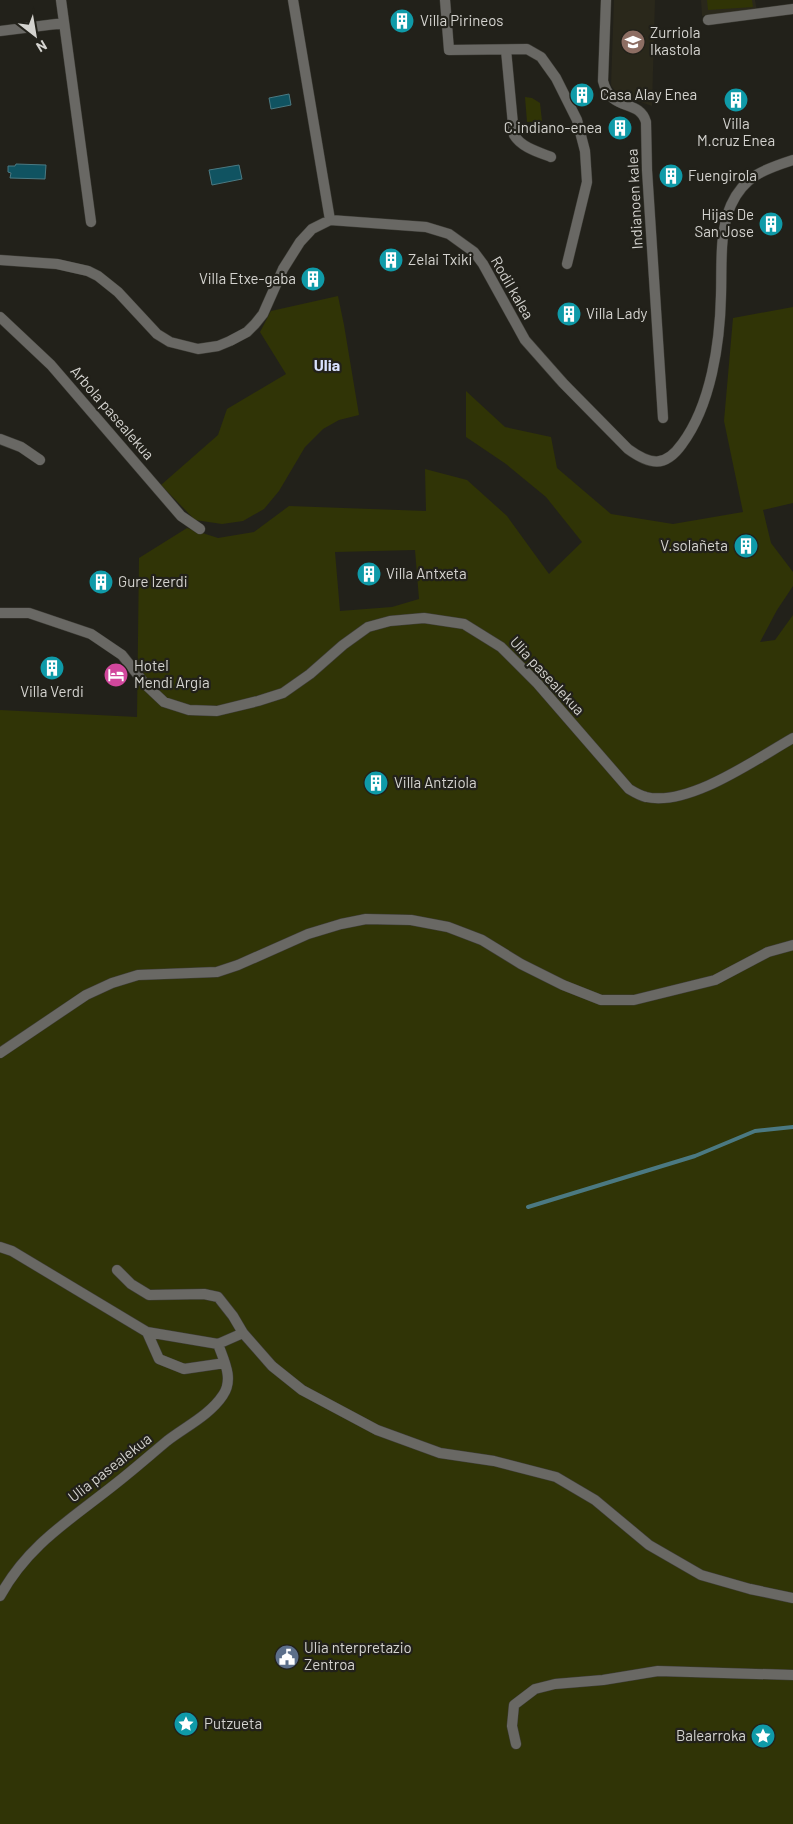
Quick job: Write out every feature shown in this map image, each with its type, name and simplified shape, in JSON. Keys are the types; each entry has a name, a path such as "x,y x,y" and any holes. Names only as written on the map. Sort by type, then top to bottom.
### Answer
{"street":[{"path":"61,0 91,222"},
{"path":"0,260 57,264 88,271 98,276 118,292 157,334 170,342 198,349 218,346 246,332 263,314 283,269 300,242 312,229 330,220 293,0"},
{"path":"445,0 450,50 527,49 541,57 556,78 577,120 585,151 587,182 567,264"},
{"name":"Indianoen kalea","path":"606,0 603,81 606,92 612,99 638,110 644,116 646,122 647,170 663,418"},
{"path":"708,20 793,9"},
{"path":"0,30 64,23"},
{"path":"506,50 514,135 518,141 532,150 551,157"},
{"name":"Rodil kalea","path":"330,220 426,227 449,234 463,243 474,252 483,264 525,340 628,449 643,459 654,462 667,460 678,450 691,433 699,417 711,376 720,317 725,222 732,204 744,183 766,168 793,160"},
{"name":"Arbola pasealekua","path":"0,317 51,365 181,516 200,529"},
{"path":"0,439 21,447 40,460"},
{"name":"Ulia pasealekua","path":"0,613 30,613 91,634 122,655 145,684 164,702 189,710 208,711 217,711 283,693 310,674 343,645 368,627 390,621 424,618 464,624 502,647 629,789 646,797 671,798 699,790 793,738"},
{"path":"0,1053 86,995 112,983 138,976 217,972 238,965 308,934 366,919 411,920 448,927 482,940 521,964 563,985 601,1000 634,1000 715,980 768,952 793,945"},
{"path":"0,1247 12,1251 147,1332 218,1344 243,1333"},
{"path":"117,1270 149,1296 204,1294 218,1297 243,1333 272,1366 302,1390 376,1430 440,1453 494,1461 556,1477 594,1500 648,1545 701,1575 750,1589 793,1598"},
{"path":"147,1332 159,1359 184,1369 225,1363"},
{"name":"Ulia pasealekua","path":"0,1596 30,1552 74,1514 113,1486 204,1414 224,1395 229,1378 218,1344"},
{"path":"516,1744 512,1726 514,1705 535,1689 555,1684 602,1680 658,1671 793,1675"}],"shaded area":[{"name":"Zurriola Ikastola","path":"614,0 655,0 652,106 617,94 611,85"},
{"name":"Zurriola Ikastola","path":"701,0 755,0 757,11 702,16"}],"green space":[{"path":"707,0 752,0 753,7 708,10"},
{"path":"525,97 532,98 540,103 542,121 527,122"},
{"path":"338,296 359,415 339,420 323,429 305,447 279,491 264,509 243,521 222,524 195,520 161,485 218,435 227,409 286,374 260,332 271,311"},
{"path":"793,307 793,503 763,510 771,543 793,572 793,586 777,610 760,642 775,640 793,615 793,1824 0,1824 0,710 137,717 139,558 187,528 218,538 254,532 289,506 426,511 425,469 467,480 507,516 549,574 582,542 546,497 506,464 466,437 466,391 505,427 551,437 557,468 611,514 673,524 743,512 724,421 733,318","holes":["415,550 419,599 392,607 340,611 335,552"]}],"water":[{"path":"289,94 291,105 271,109 269,98"},
{"path":"16,164 46,165 45,179 10,178 11,173 8,172 8,166 15,166"},
{"path":"239,165 242,179 212,185 209,170"}],"waterway":[{"path":"528,1207 695,1156 755,1131 793,1127"}],"place":[{"name":"Villa Pirineos","path":"402,21"},
{"name":"Zurriola Ikastola","path":"633,42"},
{"name":"Casa Alay Enea","path":"582,95"},
{"name":"Villa M.cruz Enea","path":"736,100"},
{"name":"C.indiano-enea","path":"620,128"},
{"name":"Fuengirola","path":"671,176"},
{"name":"Hijas De San Jose","path":"771,224"},
{"name":"Zelai Txiki","path":"391,260"},
{"name":"Villa Etxe-gaba","path":"313,279"},
{"name":"Villa Lady","path":"569,314"},
{"name":"V.solañeta","path":"746,546"},
{"name":"Villa Antxeta","path":"369,574"},
{"name":"Gure Izerdi","path":"101,582"},
{"name":"Villa Verdi","path":"52,668"},
{"name":"Hotel Mendi Argia","path":"116,675"},
{"name":"Villa Antziola","path":"376,783"},
{"name":"Ulia nterpretazio Zentroa","path":"287,1657"},
{"name":"Putzueta","path":"186,1724"},
{"name":"Balearroka","path":"763,1736"}],"district":[{"name":"Ulia","path":"327,365"}]}
